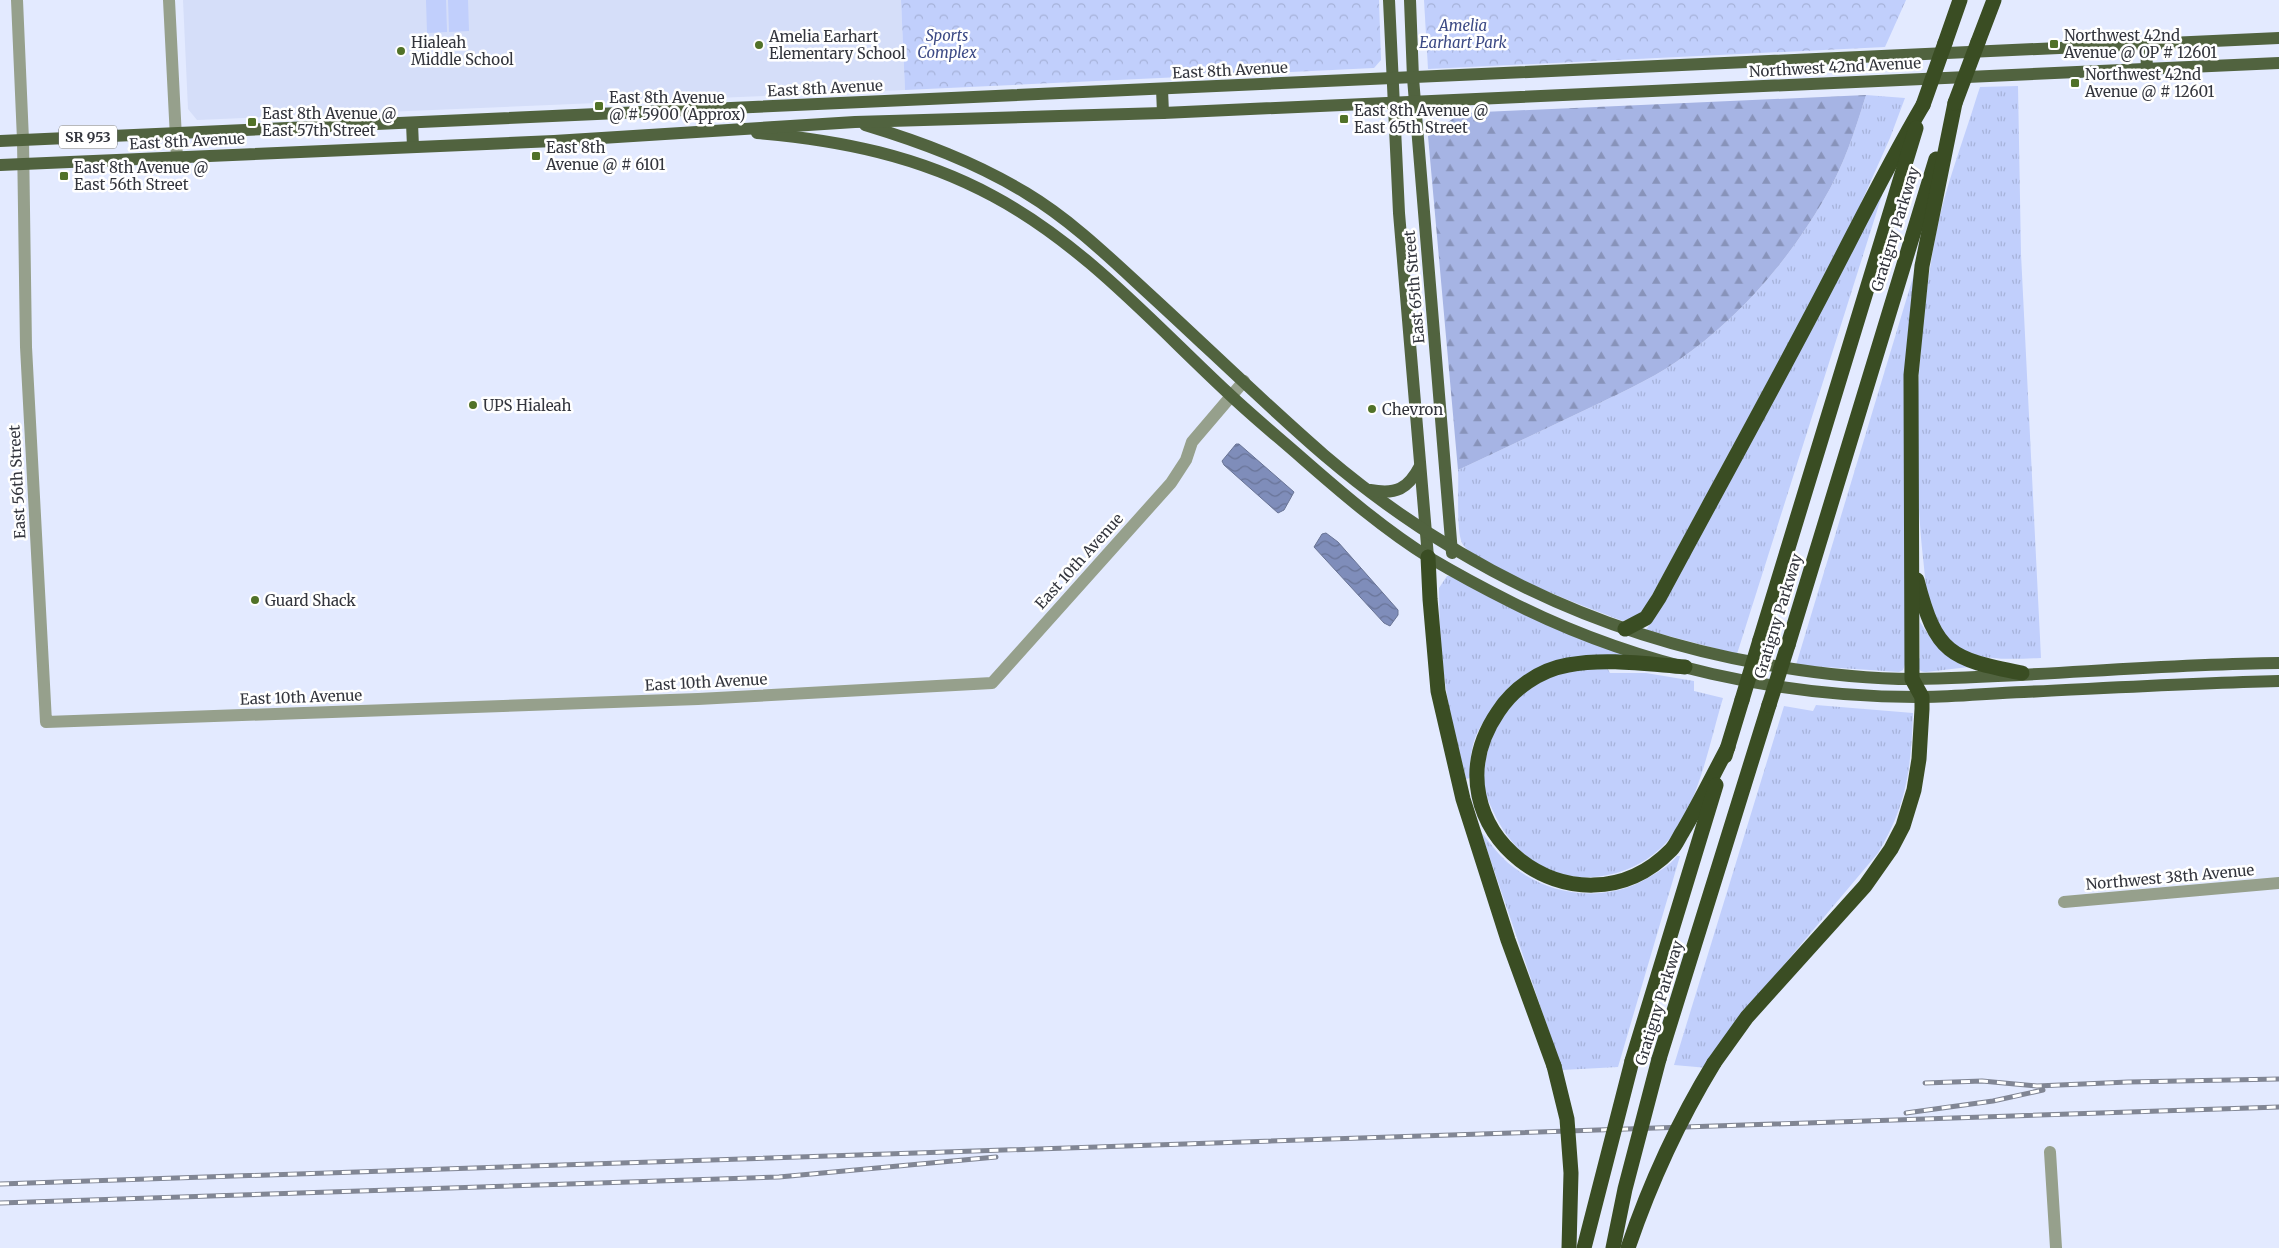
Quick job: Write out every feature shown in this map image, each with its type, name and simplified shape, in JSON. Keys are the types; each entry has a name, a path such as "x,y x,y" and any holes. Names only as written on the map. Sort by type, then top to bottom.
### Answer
{"highway":[{"name":"Gratigny Parkway","path":"1584,1248 1632,1061 1923,105 1960,0"},
{"name":"Gratigny Parkway","path":"1613,1248 1625,1189 1659,1059 1788,645 1926,187 1994,0"},
{"path":"1628,1248 1642,1206 1665,1152 1694,1096 1714,1063 1747,1017 1865,886 1891,849 1903,826 1914,790 1919,758 1922,697 1912,679 1911,375 1922,266 1955,103"},
{"path":"1625,629 1646,618 1659,598 1861,221 1886,168 1923,105"},
{"path":"1428,557 1438,691 1463,799 1508,940 1554,1066 1567,1119 1571,1183 1569,1248"},
{"path":"1911,558 1925,613 1935,634 1947,648 1965,659 1986,666 2022,673"},
{"path":"1685,667 1605,662 1566,665 1541,673 1508,696 1491,722 1479,750 1476,782 1483,812 1494,832 1512,856 1538,873 1560,881 1591,886 1618,882 1648,868 1671,849 1690,819 1728,747"}],"main road":[{"name":"East 65th Street","path":"1389,0 1400,223 1428,557"},
{"name":"East 65th Street","path":"1410,0 1413,78 1454,571"},
{"name":"Northwest 42nd Avenue","path":"1413,78 2279,38"},
{"path":"2146,44 2147,69"},
{"name":"Northwest 42nd Avenue","path":"1393,103 2279,64"},
{"name":"East 8th Avenue","path":"0,141 1413,78"},
{"path":"1162,89 1163,113"},
{"name":"East 8th Avenue","path":"0,165 554,141 640,134 855,122 1163,113 1393,103"},
{"path":"787,106 824,112 910,139 955,156 1025,193 1063,218 1322,453 1367,490 1452,548 1533,592 1625,629 1673,646 1799,670 1846,676 1912,679 2279,663"},
{"path":"640,113 640,134"},
{"path":"412,123 413,147"},
{"path":"709,130 793,136 856,146 904,158 949,174 995,196 1037,222 1072,249 1120,291 1231,395 1336,488 1428,557 1515,604 1620,648 1685,667 1793,688 1848,694 1922,697 2279,681"},
{"path":"1367,490 1387,492 1402,488 1413,479 1420,466"}],"street":[{"name":"East 56th Street","path":"17,0 23,140 26,348 46,722"},
{"path":"169,0 177,158"},
{"name":"East 10th Avenue","path":"46,722 698,699 992,683 1171,483 1186,460 1192,442 1244,381"},
{"name":"Northwest 38th Avenue","path":"2064,902 2279,883"},
{"path":"2050,1152 2056,1248"}],"shaded area":[{"name":"Hialeah Middle School","path":"183,0 901,0 905,90 197,120 188,109"}],"green space":[{"path":"426,0 446,0 447,32 427,33"},
{"path":"448,0 468,0 469,31 449,32"},
{"name":"Sports Complex","path":"901,0 1379,0 1381,60 1374,68 905,90"},
{"name":"Amelia Earhart Park","path":"1424,0 1906,0 1885,47 1428,69"},
{"path":"2018,86 2021,254 2041,658 2000,659 1973,654 1950,642 1935,623 1929,605 1920,519 1917,437 1918,396 1924,313 1936,234 1944,199 1980,87"},
{"path":"1866,95 1905,98 1890,138 1845,239 1642,614 1623,621 1536,587 1471,553 1462,543 1460,537 1458,470 1643,382 1698,346 1740,309 1776,269 1809,224 1830,188 1842,162 1853,136"},
{"path":"1866,95 1853,136 1842,162 1830,188 1809,224 1776,269 1720,328 1676,362 1643,382 1458,470 1428,136 1461,113"},
{"path":"1883,192 1737,654 1646,630 1656,615"},
{"path":"1914,274 1907,659 1903,670 1899,672 1796,665"},
{"path":"1447,576 1625,655 1586,657 1570,661 1495,710 1479,730 1471,758 1470,778 1466,779 1450,714 1440,650 1439,588"},
{"path":"1920,622 1941,649 1969,667 1926,672 1920,670 1918,659 1920,658"},
{"path":"1606,666 1610,673 1646,673 1694,681 1694,691 1723,698 1698,786 1683,819 1674,833 1662,847 1647,859 1621,872 1593,877 1574,877 1557,873 1541,866 1526,856 1513,843 1502,828 1486,794 1484,787 1485,761 1495,730 1514,703 1528,689 1547,677 1557,674"},
{"path":"1816,705 1913,713 1909,769 1906,786 1895,819 1878,853 1750,1005 1708,1068 1674,1065 1784,706 1813,711"},
{"path":"1481,832 1504,859 1527,876 1560,890 1578,893 1613,891 1630,887 1658,872 1677,856 1680,856 1618,1067 1562,1070"}],"water":[{"path":"1236,444 1239,444 1294,492 1284,510 1278,513 1224,465 1222,461"},
{"path":"1326,533 1338,542 1398,610 1398,615 1390,626 1384,623 1314,547 1322,534"}],"railway":[{"path":"1925,1083 1982,1081 2037,1086 2279,1079"},
{"path":"1906,1113 1993,1101 2043,1090"},
{"path":"0,1184 2279,1107"},
{"path":"0,1203 779,1177 996,1157"}],"place":[{"name":"Northwest 42nd Avenue @ OP # 12601","path":"2054,44"},
{"name":"Amelia Earhart Elementary School","path":"759,45"},
{"name":"Hialeah Middle School","path":"401,51"},
{"name":"Northwest 42nd Avenue @ # 12601","path":"2075,83"},
{"name":"East 8th Avenue @ # 5900 (Approx)","path":"599,106"},
{"name":"East 8th Avenue @ East 65th Street","path":"1344,119"},
{"name":"East 8th Avenue @ East 57th Street","path":"252,122"},
{"name":"East 8th Avenue @ # 6101","path":"536,156"},
{"name":"East 8th Avenue @ East 56th Street","path":"64,176"},
{"name":"UPS Hialeah","path":"473,405"},
{"name":"Chevron","path":"1372,409"},
{"name":"Guard Shack","path":"255,600"}]}
